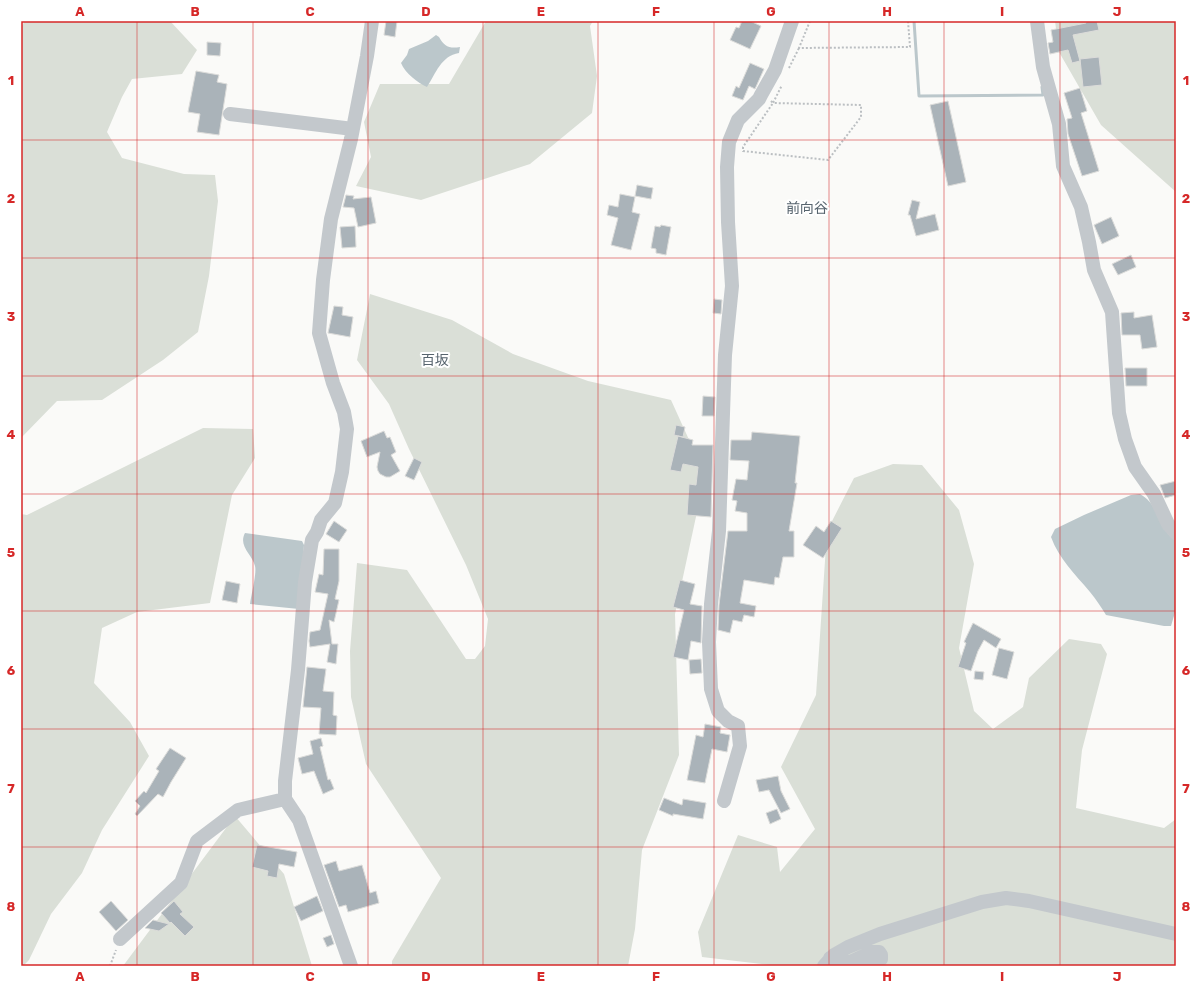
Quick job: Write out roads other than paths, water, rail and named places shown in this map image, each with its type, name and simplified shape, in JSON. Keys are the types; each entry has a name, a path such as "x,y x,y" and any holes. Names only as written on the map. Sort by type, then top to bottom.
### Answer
{"street":[{"path":"351,966 300,820 285,799 285,781 298,670 305,582 312,540 317,532 321,520 335,502 342,472 347,429 344,412 333,383 319,333 331,219 353,129 372,21"},
{"path":"724,801 740,746 738,726 728,721 718,711 711,689 709,642 711,604 719,531 725,355 732,286 728,222 727,167 729,142 738,120 759,99 775,70 792,21"},
{"path":"1037,21 1043,67 1059,124 1063,166 1081,207 1094,270 1112,312 1119,413 1125,439 1135,466 1154,494 1168,524 1176,533"},
{"path":"230,114 353,129"},
{"path":"120,939 181,883 197,841 238,810 285,799"},
{"path":"827,962 848,947 880,934 982,902 1006,898 1029,900 1176,934"},
{"path":"827,962 832,960 850,962 872,952 879,952 881,959 866,966"}],"waterway":[{"path":"914,21 919,96 1043,95 1042,87"}],"district":[{"name":"前向谷","path":"807,208"},
{"name":"百坂","path":"435,360"}]}
